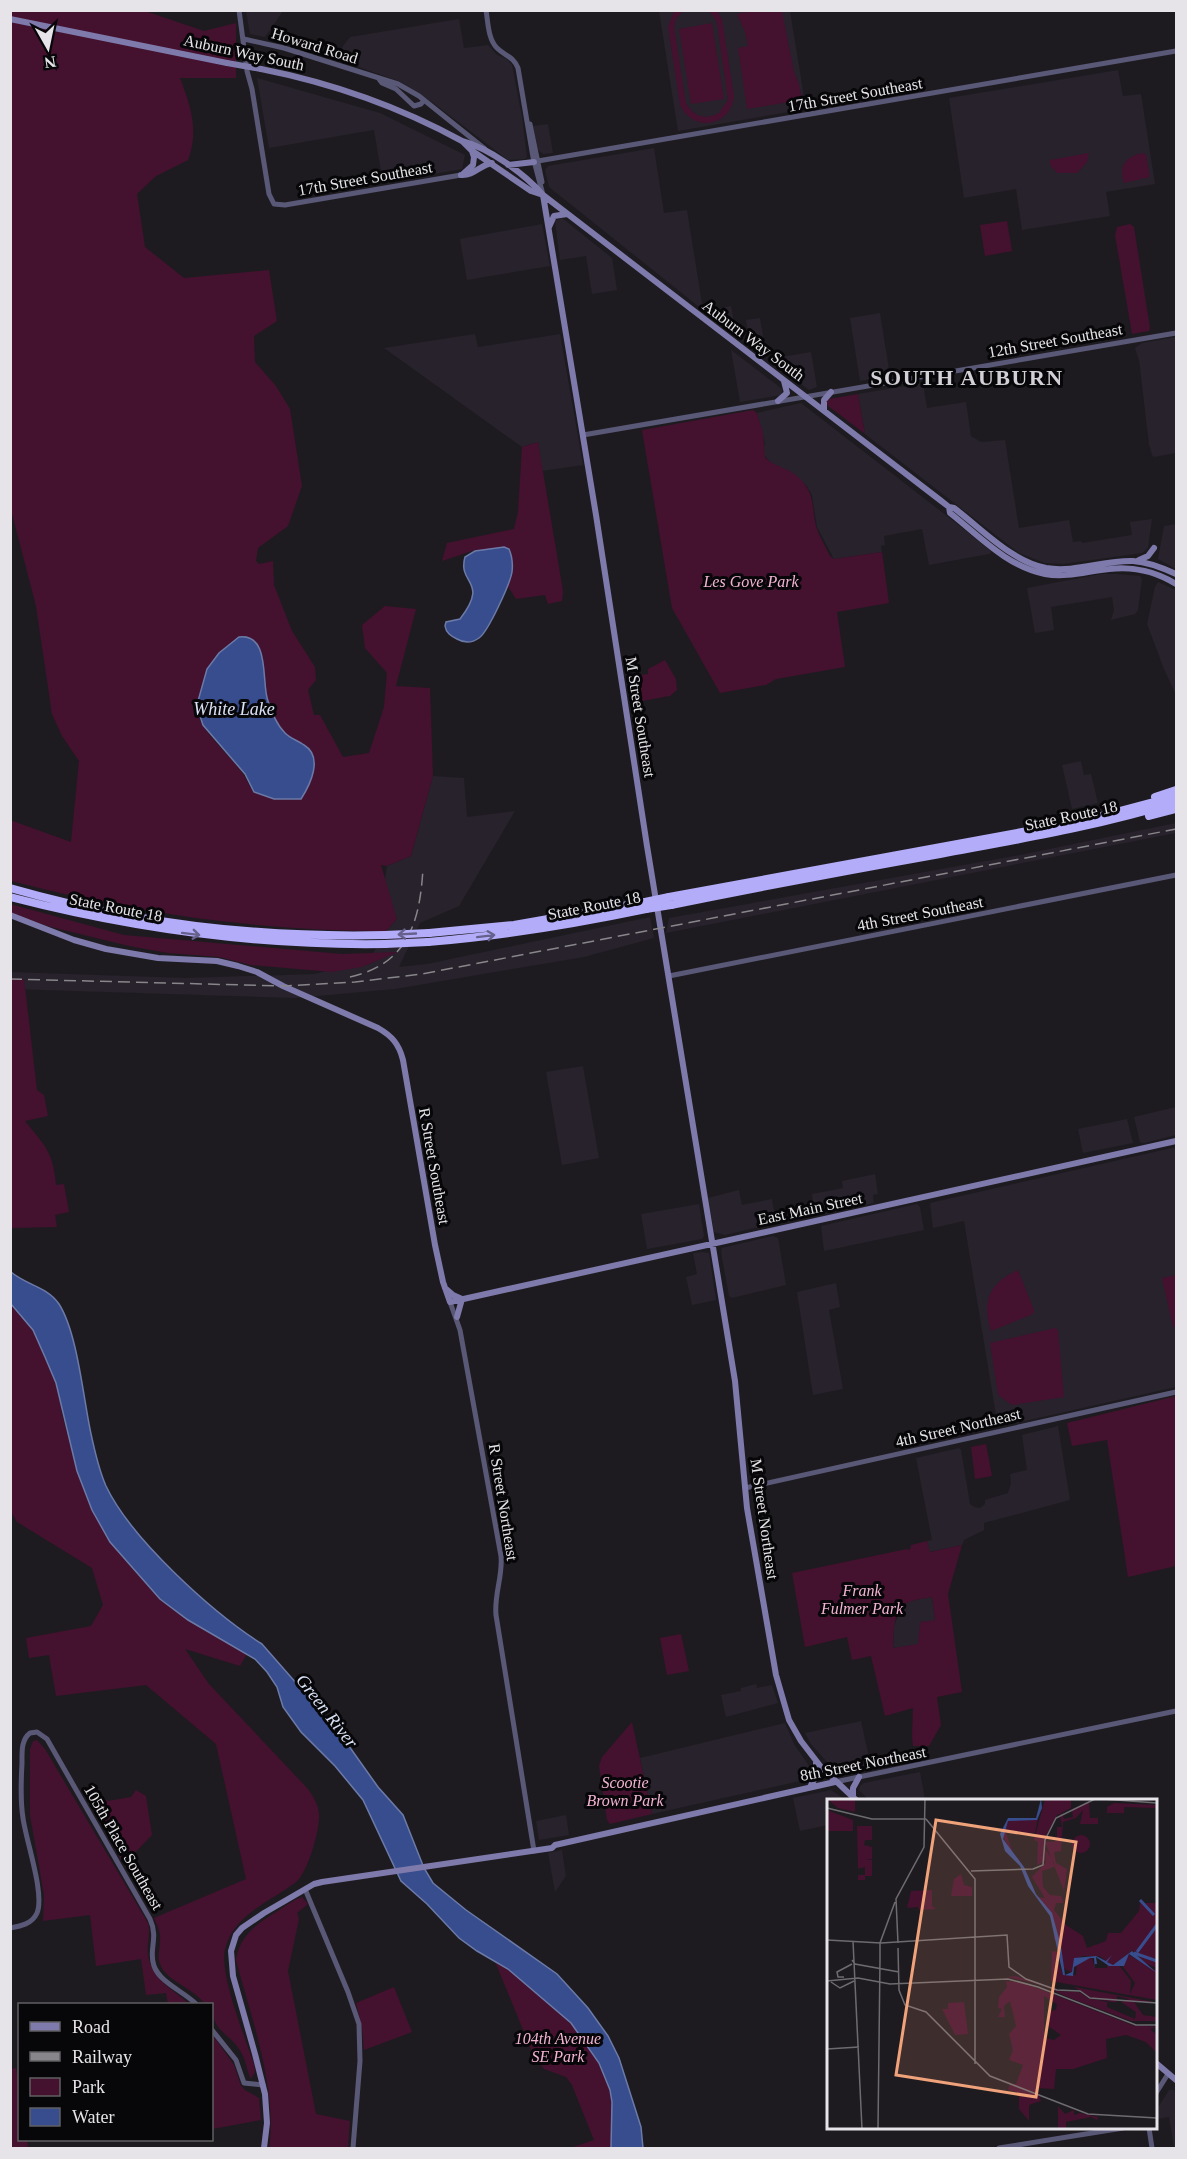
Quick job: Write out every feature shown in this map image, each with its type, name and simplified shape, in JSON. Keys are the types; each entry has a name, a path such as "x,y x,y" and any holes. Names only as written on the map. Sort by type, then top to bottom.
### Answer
{"highway":[{"path":"1092,819 1103,812 1176,790"},
{"name":"State Route 18","path":"1083,824 1092,819 1176,796"},
{"name":"State Route 18","path":"10,897 93,917 195,934 285,942 428,937 670,901 1115,820 1176,802"},
{"path":"1115,820 1130,820 1176,809"},
{"name":"State Route 18","path":"10,888 96,909 187,925 247,932 385,939"}],"main road":[{"name":"Auburn Way South","path":"10,19 310,80 369,98 409,114 462,141 474,144 535,185 543,195 949,507 950,513 1012,561 1050,575 1065,576 1114,568 1150,572 1176,584"},
{"name":"Auburn Way South","path":"462,141 471,150 531,191 543,195"},
{"path":"461,175 473,165 474,157 471,150"},
{"path":"506,164 536,162"},
{"path":"461,175 471,174 483,165 492,163"},
{"name":"M Street Southeast","path":"543,195 712,1243"},
{"path":"549,228 554,216 568,214"},
{"path":"778,401 787,393 784,380"},
{"path":"824,411 824,400 831,392"},
{"path":"1135,561 1148,556 1154,548"},
{"name":"Auburn Way South","path":"1027,565 1066,569 1135,561 1153,564 1176,576"},
{"path":"1119,562 1143,567 1150,572 1162,572 1176,576"},
{"name":"R Street Southeast","path":"10,915 98,947 158,958 217,961 257,972 378,1028 391,1037 400,1048 403,1060 444,1288 450,1302"},
{"name":"East Main Street","path":"450,1302 1176,1141"},
{"name":"M Street Northeast","path":"712,1243 735,1381 745,1488 781,1697 794,1730 816,1761 855,1799"},
{"path":"444,1288 462,1299 457,1317"},
{"path":"809,1787 816,1776 816,1761"},
{"path":"855,1799 853,1788 860,1777"},
{"name":"8th Street Northeast","path":"264,2148 267,2123 263,2085 233,1976 231,1951 236,1935 258,1917 305,1889 322,1882 555,1845 835,1782"},
{"path":"1157,2065 1174,2079"}],"street":[{"path":"239,10 244,39"},
{"name":"M Street Southeast","path":"486,10 492,42 516,64 543,195"},
{"name":"Howard Road","path":"244,39 284,48 409,89 491,154"},
{"name":"17th Street Southeast","path":"244,39 247,71 269,194 274,204 285,205 461,175"},
{"name":"17th Street Southeast","path":"536,162 1176,51"},
{"name":"Howard Road","path":"378,78 382,83 396,89 414,106 421,104 424,100"},
{"name":"12th Street Southeast","path":"583,435 1176,333"},
{"name":"4th Street Southeast","path":"669,976 1176,875"},
{"name":"R Street Northeast","path":"450,1302 457,1317 501,1556 502,1569 496,1596 496,1615 534,1849"},
{"name":"4th Street Northeast","path":"745,1488 1176,1392"},
{"name":"8th Street Northeast","path":"835,1782 1176,1711"},
{"name":"105th Place Southeast","path":"10,1928 25,1925 35,1916 39,1906 39,1894 23,1821 21,1793 24,1741 30,1733 37,1732 46,1739 150,1919 155,1934 153,1954 156,1969 161,1976 195,2003"},
{"path":"305,1889 346,1985 359,2024 360,2061 353,2148"},
{"path":"213,2031 237,2061 243,2082 248,2085 263,2085"},
{"path":"1157,2092 1174,2079"},
{"path":"999,2148 1111,2129"},
{"path":"1149,2129 1152,2148"}],"shaded area":[{"path":"246,10 283,11 265,37 250,34"},
{"path":"659,11 790,11 806,109 678,131"},
{"path":"459,19 464,48 488,45 497,55 507,59 512,65 522,117 527,157 525,159 508,160 432,102 401,82 334,58 350,37"},
{"path":"1118,70 1123,96 1141,94 1155,184 1106,192 1110,216 1022,230 1016,189 964,198 949,98"},
{"path":"257,78 380,113 465,155 462,169 383,183 374,130 269,148"},
{"path":"548,124 553,153 543,154 538,150 533,126"},
{"path":"654,148 664,213 687,210 703,310 549,187 545,170 548,166"},
{"path":"562,218 612,258 617,290 592,294 586,256 560,260 555,221"},
{"path":"542,224 550,266 467,280 460,239"},
{"path":"731,306 734,322 736,334 705,311"},
{"path":"880,313 890,376 860,381 850,318"},
{"path":"760,318 767,358 750,346 746,320"},
{"path":"475,334 478,347 560,334 583,465 542,471 538,442 522,447 384,348"},
{"path":"1176,337 1176,453 1154,457 1149,444 1139,360 1135,348 1142,343"},
{"path":"731,350 782,389 782,395 740,402"},
{"path":"811,352 817,387 809,390 784,371 781,357"},
{"path":"923,383 927,408 966,402 971,436 981,442 1005,440 1019,528 1069,520 1073,542 1081,541 1082,543 1132,535 1130,522 1152,519 1148,548 1142,553 1063,564 1045,563 1019,553 865,434 858,394"},
{"path":"801,403 992,552 929,565 922,529 884,536 885,545 881,546 882,552 834,559 817,527 812,495 806,485 770,462 763,449 765,444 757,413"},
{"path":"1176,524 1176,569 1158,559 1164,526"},
{"path":"1101,574 1140,576 1142,579 1138,610 1135,614 1111,620 1114,610 1112,597 1051,607 1054,630 1035,633 1027,588"},
{"path":"1158,582 1176,590 1176,695 1147,624"},
{"path":"1081,761 1084,775 1091,774 1098,803 1072,809 1062,765"},
{"path":"433,776 464,778 467,817 515,811 459,906 420,923 399,967 427,964 650,917 654,938 584,957 395,989 295,998 11,989 11,972 185,978 315,974 369,960 386,931 397,919 383,893 387,866 411,856"},
{"path":"1176,823 1176,833 666,933 669,918 1020,855"},
{"path":"583,1066 599,1158 562,1165 546,1072"},
{"path":"1176,1107 1176,1135 1140,1142 1134,1117"},
{"path":"1127,1119 1133,1143 1083,1153 1078,1129"},
{"path":"1176,1147 1176,1387 998,1427 964,1221 933,1228 930,1203"},
{"path":"875,1174 878,1194 873,1195 874,1203 815,1216 812,1194 843,1188 842,1181"},
{"path":"739,1190 742,1205 772,1199 776,1223 725,1235 714,1232 708,1198"},
{"path":"699,1204 704,1236 702,1239 647,1249 641,1214"},
{"path":"917,1204 920,1207 924,1230 824,1251 821,1226"},
{"path":"773,1236 778,1238 786,1285 732,1298 729,1296 722,1248"},
{"path":"693,1253 709,1253 716,1300 692,1305 686,1277 697,1274"},
{"path":"836,1283 840,1307 829,1310 843,1389 813,1395 797,1292"},
{"path":"1058,1426 1070,1500 984,1523 984,1530 964,1540 962,1545 929,1552 927,1541 932,1540 916,1458 959,1448 970,1504 980,1508 985,1504 985,1500 1008,1493 1011,1483 1010,1474 1027,1470 1022,1435"},
{"path":"932,1597 935,1620 918,1645 893,1648 894,1626 902,1606 909,1601"},
{"path":"756,1684 757,1688 772,1685 778,1703 726,1717 721,1695 741,1691 741,1688"},
{"path":"861,1721 871,1767 837,1773 811,1744 805,1733"},
{"path":"785,1723 794,1744 812,1770 809,1779 652,1814 640,1758"},
{"path":"920,1772 925,1799 868,1799 859,1790 864,1783"},
{"path":"831,1790 844,1799 827,1799 827,1825 800,1831 793,1798"},
{"path":"566,1815 569,1835 539,1840 536,1821"},
{"path":"562,1850 566,1876 555,1892 548,1853"},
{"path":"1169,2090 1176,2092 1176,2148 1174,2148 1169,2117 1157,2119 1159,2106"}],"green space":[{"path":"756,10 782,11 802,100 747,109 738,48 748,46 737,14"},
{"path":"11,11 145,11 204,31 236,23 236,78 180,78 192,119 191,149 188,160 156,176 137,194 145,247 184,278 269,270 277,321 254,336 255,362 276,386 290,409 302,486 288,526 258,548 256,561 259,564 273,561 274,585 292,631 315,667 316,680 308,690 314,715 320,715 343,757 369,753 384,707 387,673 365,648 362,625 385,606 416,609 396,686 430,688 433,776 411,856 387,866 381,865 397,919 386,931 291,928 197,918 103,902 11,881 10,820 71,842 79,761 62,736 52,714 36,606 11,510","holes":["239,637 251,639 261,655 267,697 275,720 285,733 309,749 314,760 313,775 301,798 274,799 250,787 238,767 200,720 199,698 212,663 227,646"]},
{"path":"674,11 683,11 676,19 674,27 686,103 696,114 705,117 719,113 728,100 717,24 709,11 717,11 722,19 734,96 726,114 711,123 694,120 680,105 668,27"},
{"path":"712,23 724,99 691,104 679,29"},
{"path":"1089,153 1087,162 1077,173 1057,173 1050,165 1050,160"},
{"path":"1137,154 1146,155 1150,177 1124,183 1122,172 1125,163"},
{"path":"1007,221 1012,251 985,256 980,225"},
{"path":"1130,224 1134,227 1150,328 1149,331 1132,334 1115,235 1117,227"},
{"path":"858,394 865,434 827,405 829,399"},
{"name":"Les Gove Park","path":"753,410 757,413 763,433 765,457 793,473 807,487 816,526 830,556 834,559 882,552 889,603 837,612 845,667 776,679 766,685 720,693 672,608 642,430"},
{"path":"538,442 563,591 562,601 548,604 545,595 516,599 507,585 509,580 475,550 442,561 447,543 514,529 518,512 522,447"},
{"path":"665,660 676,679 677,690 670,696 642,701 640,690 635,691 633,676 648,674 648,669"},
{"path":"10,904 124,935 342,954 398,952 362,967 332,972 251,965 219,957 168,953 129,946 47,926 11,913"},
{"path":"11,979 24,979 37,1090 44,1095 48,1116 25,1121 50,1156 56,1185 64,1184 69,1212 55,1215 57,1227 11,1228"},
{"path":"1018,1270 1034,1310 1033,1314 991,1331 987,1311 990,1294 1008,1275"},
{"path":"1176,1275 1176,1326 1173,1327 1162,1278"},
{"path":"10,1292 21,1300 72,1408 61,1410 77,1471 93,1512 213,1628 203,1630 247,1654 240,1666 185,1649 209,1684 308,1789 318,1807 319,1821 315,1839 309,1860 300,1877 245,1918 236,1927 225,1949 224,1960 229,1989 254,2064 255,2072 251,2079 241,2052 215,2021 213,2003 204,2003 163,1970 159,1958 160,1935 154,1918 246,1879 216,1744 146,1685 56,1696 49,1655 29,1658 26,1638 91,1626 103,1605 92,1568 17,1522 11,1512"},
{"path":"1055,1328 1058,1330 1064,1397 1012,1405 998,1395 990,1343"},
{"path":"1176,1396 1176,1566 1128,1577 1107,1440 1072,1446 1067,1423"},
{"path":"986,1444 992,1476 975,1479 971,1447"},
{"name":"Frank Fulmer Park","path":"927,1541 930,1552 962,1545 948,1594 962,1692 937,1697 941,1725 929,1746 913,1746 913,1708 885,1716 871,1656 852,1660 847,1637 805,1647 792,1573 910,1550 911,1545","holes":["932,1597 935,1620 920,1622 918,1644 893,1648 896,1617 902,1606"]},
{"path":"681,1634 689,1671 667,1675 660,1638"},
{"name":"Scootie Brown Park","path":"632,1722 652,1814 610,1824 607,1820 599,1766 602,1757"},
{"path":"37,1740 45,1749 148,1923 148,1955 154,1971 164,1983 188,2003 168,2003 166,1993 146,1995 141,1959 96,1966 90,1915 43,1921 44,1895 30,1815 30,1749 33,1741"},
{"path":"136,1790 146,1796 152,1835 124,1864 91,1806 103,1798 108,1801 131,1797"},
{"path":"302,1897 308,1904 297,1913 299,1919 288,1971 316,2114 350,2121 348,2148 269,2148 270,2102 262,2054 236,1960 242,1942 252,1929"},
{"name":"104th Avenue SE Park","path":"494,1959 546,1999 578,2032 591,2050 602,2068 611,2095 613,2134 611,2148 570,2148 594,2140 572,2085 566,2077 544,2069 533,2054"},
{"path":"394,1987 412,2032 364,2050 356,2003"},
{"path":"213,2035 234,2065 241,2086 259,2098 261,2120 213,2129"},
{"path":"16,2068 18,2080 18,2141 27,2141 28,2148 11,2148 11,2069"}],"water":[{"path":"504,547 510,552 512,572 493,618 483,634 476,640 465,642 455,638 446,631 446,622 460,619 469,606 473,590 465,573 465,557 475,551"},
{"name":"White Lake","path":"239,637 249,638 256,643 260,651 268,701 279,726 287,735 310,750 313,757 311,779 301,799 274,799 254,792 245,774 203,725 198,710 198,701 207,669 219,653"},
{"name":"Green River","path":"11,1272 54,1298 65,1316 79,1364 98,1465 106,1486 118,1507 153,1551 175,1573 220,1614 262,1644 339,1732 378,1787 403,1815 424,1868 433,1883 466,1910 557,1974 588,2008 608,2036 619,2058 641,2127 643,2148 611,2148 610,2090 599,2063 571,2023 508,1969 459,1938 427,1904 401,1881 363,1800 335,1766 301,1732 283,1707 277,1687 267,1672 255,1659 188,1620 160,1599 110,1542 92,1510 77,1471 56,1383 33,1330 11,1304"}],"railway":[{"path":"10,979 283,986 355,982 422,974 1176,829"},
{"path":"350,977 370,971 385,962 398,951 407,938 418,906 423,868"}],"district":[{"name":"SOUTH AUBURN","path":"967,377"}]}
